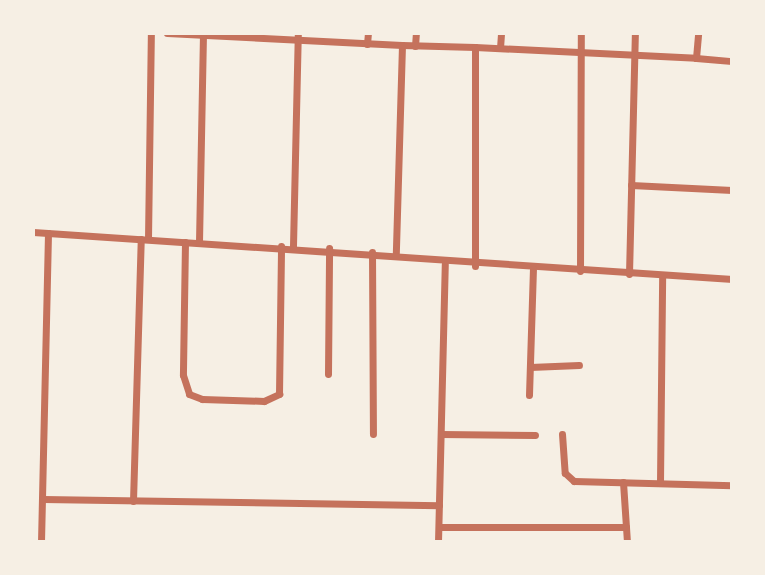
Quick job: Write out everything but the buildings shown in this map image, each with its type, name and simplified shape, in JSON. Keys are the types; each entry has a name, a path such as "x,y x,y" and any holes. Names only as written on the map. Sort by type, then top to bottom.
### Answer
{"street":[{"path":"133,501 145,239 150,33"},
{"path":"167,33 297,37 367,44 500,48 732,61"},
{"path":"367,44 368,33"},
{"path":"415,46 416,33"},
{"path":"500,48 501,33"},
{"path":"580,271 581,33"},
{"path":"629,274 635,33"},
{"path":"696,58 698,33"},
{"path":"198,242 202,35"},
{"path":"293,246 297,37"},
{"path":"397,253 402,45"},
{"path":"475,47 475,265"},
{"path":"631,185 732,190"},
{"path":"33,232 397,253 445,264 732,279"},
{"path":"41,542 48,233"},
{"path":"185,242 183,375 189,394 202,399 264,401 279,394 281,246"},
{"path":"328,374 329,248"},
{"path":"372,252 373,434"},
{"path":"438,542 445,264"},
{"path":"529,395 533,269"},
{"path":"660,483 662,275"},
{"path":"530,368 579,365"},
{"path":"441,434 535,435"},
{"path":"562,434 568,478 732,485"},
{"path":"623,482 626,542"},
{"path":"33,487 43,486"},
{"path":"43,499 439,505"},
{"path":"439,527 626,527"}]}
